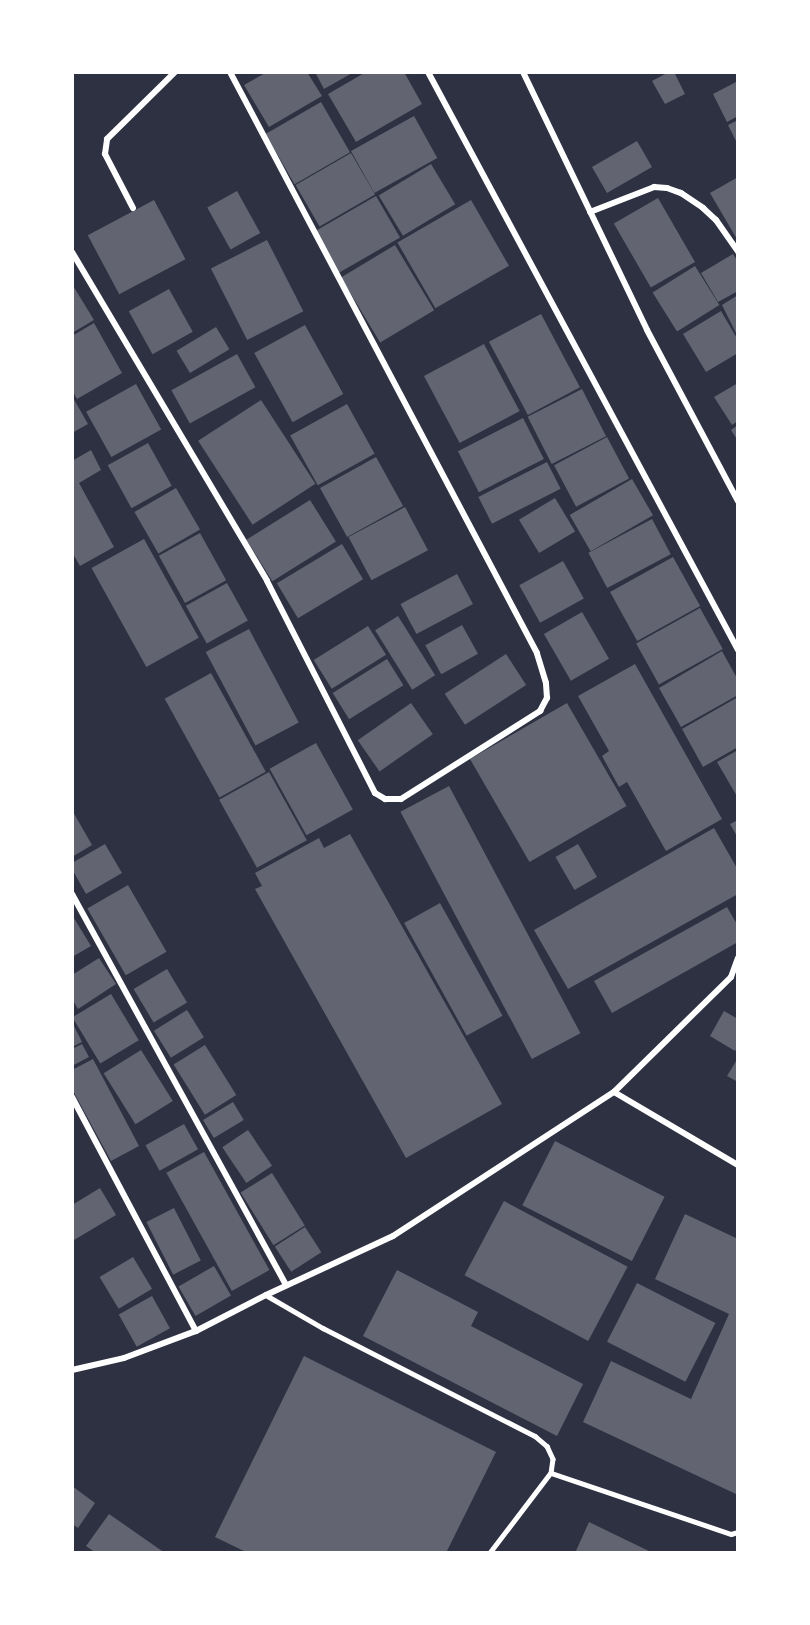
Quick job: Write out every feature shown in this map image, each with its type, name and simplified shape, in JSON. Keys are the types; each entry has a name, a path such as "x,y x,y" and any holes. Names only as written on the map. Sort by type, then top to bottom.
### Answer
{"street":[{"path":"133,208 105,154 107,139 175,72"},
{"path":"72,252 267,581 375,793 385,799 401,799 540,711 547,698 546,683 537,653 230,72"},
{"path":"428,72 738,651"},
{"path":"523,72 647,330 738,501"},
{"path":"590,212 654,187 667,188 681,193 703,208 716,220 738,252"},
{"path":"72,894 286,1285"},
{"path":"72,1370 124,1358 196,1331 286,1285 393,1236 615,1092 731,977 738,958"},
{"path":"615,1092 738,1165"},
{"path":"72,1097 196,1331"}],"lane":[{"path":"266,1295 323,1328 535,1436 551,1451 553,1459 551,1473 490,1553"},
{"path":"551,1473 731,1534 738,1533"}],"building":[{"path":"267,72 307,72 322,96 269,127 244,85"},
{"path":"315,72 354,72 324,89"},
{"path":"366,72 404,72 422,104 356,142 328,94"},
{"path":"669,72 674,72 685,94 665,104 652,81"},
{"path":"738,81 738,116 727,122 713,94"},
{"path":"321,102 350,152 295,184 266,134"},
{"path":"414,116 437,158 374,193 351,151"},
{"path":"738,120 738,145 728,125"},
{"path":"637,141 652,167 607,193 592,167"},
{"path":"351,153 375,195 320,227 296,185"},
{"path":"431,164 455,204 403,236 379,195"},
{"path":"738,177 738,241 710,193"},
{"path":"237,191 260,233 231,249 207,207"},
{"path":"376,196 400,238 338,274 314,232"},
{"path":"658,198 695,262 651,288 614,224"},
{"path":"154,200 185,259 119,294 88,235"},
{"path":"471,200 509,266 435,308 397,242"},
{"path":"267,240 303,311 247,340 211,269"},
{"path":"395,245 434,310 380,343 341,277"},
{"path":"733,254 738,262 738,291 718,302 701,273"},
{"path":"695,266 719,305 677,332 653,292"},
{"path":"72,284 94,320 72,333"},
{"path":"169,289 193,332 153,354 129,311"},
{"path":"738,295 738,337 722,305"},
{"path":"721,311 738,340 738,353 706,372 683,334"},
{"path":"541,314 580,387 528,415 489,342"},
{"path":"94,323 122,373 77,399 72,390 72,336"},
{"path":"305,325 343,394 293,422 254,353"},
{"path":"216,327 229,349 190,373 177,351"},
{"path":"484,344 520,411 460,443 424,376"},
{"path":"237,354 255,387 190,424 171,390"},
{"path":"738,383 738,421 732,425 714,397"},
{"path":"136,384 161,429 111,457 86,412"},
{"path":"582,389 606,436 552,464 528,417"},
{"path":"72,396 88,424 72,433"},
{"path":"261,400 315,484 253,525 198,441"},
{"path":"347,404 375,454 318,485 290,436"},
{"path":"523,418 544,459 479,492 458,451"},
{"path":"738,425 738,441 731,430"},
{"path":"607,437 629,478 576,507 554,465"},
{"path":"148,443 172,486 132,508 108,465"},
{"path":"91,450 101,470 79,483 114,547 80,566 72,552 72,461"},
{"path":"376,457 403,506 347,537 320,488"},
{"path":"547,462 561,489 492,524 478,497"},
{"path":"632,479 653,515 591,551 570,515"},
{"path":"176,488 200,530 158,554 134,512"},
{"path":"555,498 575,531 539,553 519,520"},
{"path":"310,500 336,542 272,581 246,540"},
{"path":"405,507 428,550 371,580 348,537"},
{"path":"652,519 671,554 607,588 588,553"},
{"path":"200,533 226,580 185,603 159,556"},
{"path":"144,539 199,638 146,667 92,568"},
{"path":"342,544 363,579 298,618 277,583"},
{"path":"673,557 700,606 637,641 610,592"},
{"path":"563,561 584,599 540,623 519,585"},
{"path":"457,574 473,604 416,634 400,604"},
{"path":"227,583 248,621 207,643 186,606"},
{"path":"700,608 723,649 659,684 636,643"},
{"path":"582,612 609,659 571,681 544,634"},
{"path":"398,616 435,675 412,690 375,630"},
{"path":"462,625 478,654 441,674 425,645"},
{"path":"368,626 386,655 332,689 314,660"},
{"path":"249,629 299,723 255,746 206,652"},
{"path":"722,651 738,680 738,695 681,727 659,688"},
{"path":"506,654 526,685 465,725 445,694"},
{"path":"387,659 403,685 349,719 333,693"},
{"path":"635,664 722,819 666,851 627,782 619,787 602,756 609,751 578,696"},
{"path":"211,673 266,772 219,798 165,699"},
{"path":"738,697 738,747 703,767 682,729"},
{"path":"411,703 433,734 380,771 358,740"},
{"path":"567,703 626,806 530,862 470,759"},
{"path":"316,743 353,809 306,835 270,769"},
{"path":"738,750 738,798 717,762"},
{"path":"269,772 307,840 257,868 219,800"},
{"path":"449,786 580,1033 532,1059 400,812"},
{"path":"72,810 92,845 72,857"},
{"path":"738,820 738,838 730,824"},
{"path":"714,828 738,870 738,894 568,989 534,930"},
{"path":"350,834 502,1104 406,1158 255,889 262,886 255,873 319,838 324,848"},
{"path":"105,844 122,873 86,894 72,869 72,863"},
{"path":"578,844 597,877 574,890 555,857"},
{"path":"128,885 166,952 126,975 87,908"},
{"path":"440,903 503,1016 467,1036 404,923"},
{"path":"727,907 738,926 738,942 612,1013 594,981"},
{"path":"72,915 91,946 72,957"},
{"path":"99,958 116,984 78,1009 72,999 72,975"},
{"path":"167,969 187,1002 154,1023 134,989"},
{"path":"111,994 139,1040 100,1063 72,1017"},
{"path":"187,1010 204,1037 171,1058 154,1031"},
{"path":"724,1011 738,1019 738,1046 735,1051 710,1036"},
{"path":"72,1022 82,1042 72,1047"},
{"path":"82,1044 89,1057 72,1066 72,1049"},
{"path":"205,1045 236,1095 205,1115 174,1065"},
{"path":"141,1050 173,1101 135,1124 104,1073"},
{"path":"738,1058 738,1082 727,1076"},
{"path":"93,1059 139,1146 111,1161 72,1089 72,1070"},
{"path":"233,1102 244,1120 214,1138 203,1120"},
{"path":"184,1124 198,1149 160,1171 146,1145"},
{"path":"248,1130 272,1166 246,1183 222,1147"},
{"path":"555,1141 665,1197 632,1261 522,1205"},
{"path":"204,1152 269,1270 232,1291 166,1173"},
{"path":"272,1173 305,1226 273,1245 241,1193"},
{"path":"100,1188 116,1215 74,1240 72,1205"},
{"path":"504,1201 628,1267 588,1341 465,1275"},
{"path":"174,1208 201,1261 173,1275 146,1222"},
{"path":"685,1214 738,1239 738,1495 583,1422 611,1361 691,1399 729,1314 655,1279"},
{"path":"305,1227 321,1252 291,1272 275,1247"},
{"path":"133,1257 152,1289 119,1309 100,1277"},
{"path":"214,1266 231,1295 195,1316 178,1286"},
{"path":"397,1270 478,1312 471,1326 583,1384 557,1436 363,1336"},
{"path":"637,1283 715,1323 685,1382 607,1342"},
{"path":"152,1296 170,1328 137,1347 119,1314"},
{"path":"304,1356 496,1452 446,1553 248,1553 215,1537"},
{"path":"72,1486 95,1503 78,1528 72,1524"},
{"path":"109,1514 165,1553 96,1553 86,1546"},
{"path":"589,1522 653,1553 575,1553"}]}
